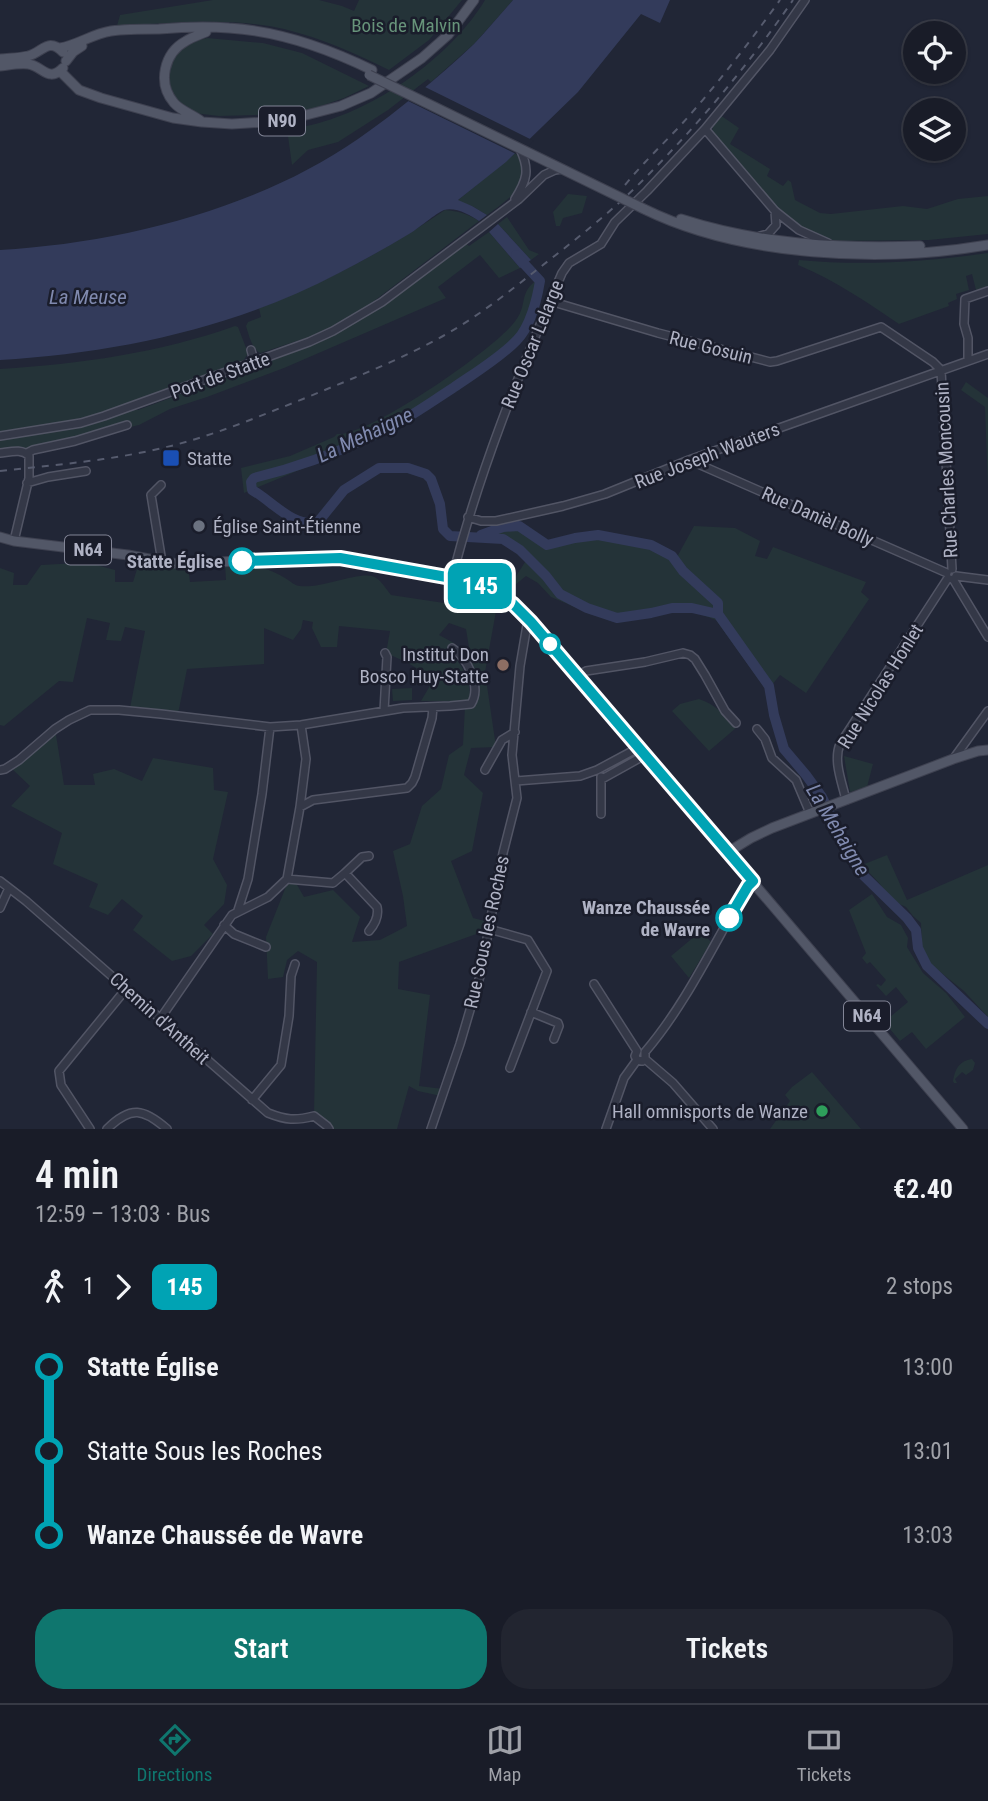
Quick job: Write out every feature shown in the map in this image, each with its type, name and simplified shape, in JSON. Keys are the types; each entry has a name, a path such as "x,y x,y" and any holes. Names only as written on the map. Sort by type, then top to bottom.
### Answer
{"main road":[{"name":"N90","path":"0,66 26,64 38,66 48,74 60,71 79,90 173,118 232,124 283,121 341,106 371,93 422,58 449,35 474,0"},
{"path":"0,59 30,55 49,45 60,48 72,46 111,31 180,27 259,32 305,41 340,54 519,148 543,156 563,169 645,206 683,220 755,237 839,246 935,246 988,240"},
{"path":"202,122 175,105 168,93 164,77 165,66 173,52 186,40 206,32"},
{"path":"60,71 73,52 98,39 120,35 206,32 286,42 371,72 681,225 720,237 843,254 936,251 988,245"},
{"path":"60,48 66,61"},
{"path":"38,66 36,58 39,51"},
{"name":"N64","path":"0,537 13,541 189,564 340,558 452,578 483,587 513,604 531,622"},
{"path":"531,622 728,852 751,838 810,813 953,759 988,750"},
{"name":"N64","path":"728,852 962,1129"}],"street":[{"name":"Rue Oscar Lelarge","path":"452,578 463,531 503,415 562,273 569,263 601,244 615,222 705,129 770,50 805,0"},
{"path":"705,129 775,211 799,230 839,246"},
{"path":"512,204 524,185 527,166 519,148"},
{"path":"527,166 543,156"},
{"name":"Port de Statte","path":"0,436 81,423 104,416 333,331 382,302 519,199 544,175 563,169"},
{"path":"755,237 772,231 776,225 775,211"},
{"path":"968,361 968,338 964,324 965,299 988,291"},
{"name":"Rue Gosuin","path":"550,301 770,362 881,327 942,370"},
{"path":"250,350 254,361"},
{"name":"Rue Joseph Wauters","path":"468,517 481,521 496,521 604,494 689,460 988,354"},
{"name":"Rue Charles Moncousin","path":"942,370 951,575"},
{"path":"0,453 27,453 75,442 127,425"},
{"path":"13,541 27,483 27,453"},
{"name":"Rue Danièl Bolly","path":"689,460 951,575 988,580"},
{"path":"27,483 86,471"},
{"path":"161,485 151,495 162,562"},
{"path":"951,575 988,637"},
{"name":"Rue Nicolas Honlet","path":"846,800 838,763 837,751 840,744 951,575"},
{"name":"Rue Sous les Roches","path":"430,1129 460,1044 480,976 503,853 517,798 512,755 520,666 527,625 531,622"},
{"path":"0,770 19,760 69,720 90,710 119,710 270,727 301,725 384,710 470,704 474,698 472,675 460,653 452,648"},
{"path":"384,710 385,653"},
{"path":"577,676 586,671 683,653 690,655 695,659 725,711 736,723"},
{"path":"300,807 313,800 407,788 415,777 433,707"},
{"path":"953,759 988,711"},
{"path":"160,1019 232,915 268,897 287,879 306,759 301,725"},
{"path":"238,910 248,879 270,727"},
{"path":"757,729 765,738 772,758 796,780 810,813"},
{"path":"485,770 502,740 514,732"},
{"path":"516,781 580,776 642,751"},
{"path":"602,779 642,751"},
{"path":"597,770 602,779 601,814"},
{"path":"302,788 313,800"},
{"path":"287,879 333,883 362,857 369,856"},
{"path":"345,873 377,907 375,924 369,931"},
{"name":"Chemin d'Antheit","path":"0,881 268,1113 298,1120 314,1116 328,1129"},
{"path":"606,1129 624,1078 676,1012 753,881"},
{"path":"0,908 9,888"},
{"path":"224,925 234,934 265,947"},
{"path":"489,929 528,940 547,971 510,1068"},
{"path":"252,1100 281,1065 289,1016 291,976 295,964"},
{"path":"594,984 641,1055 673,1083 713,1129"},
{"path":"90,1129 61,1085 60,1071 126,989"},
{"path":"531,1012 558,1023 554,1039"},
{"path":"107,1129 116,1120 136,1111 151,1115 167,1129"}],"green space":[{"name":"Bois de Malvin","path":"213,0 319,0 354,11 359,0 462,0 429,40 389,70 325,41 265,25 201,22 117,26 120,15"},
{"path":"485,0 513,0 475,43 431,82 428,79 388,110 338,142 308,150 292,165 287,129 343,115 390,91 413,76 454,40"},
{"path":"207,38 263,43 302,53 369,86 309,110 287,114 219,116 194,113 172,97 168,85 168,70 179,49 191,42"},
{"path":"720,115 739,128 730,144 770,169 767,176 783,186 788,180 791,182 795,200 820,213 903,206 927,209 958,199 988,196 988,234 929,240 831,241 800,229 778,209 713,133 713,125"},
{"path":"515,153 522,164 522,176 513,194 506,200 487,215 457,201"},
{"path":"568,194 587,196 582,213 563,218 560,226 556,226 553,212"},
{"path":"445,210 463,213 479,221 353,317 328,331 260,353 254,348 246,326 248,322 261,317 259,308 355,265"},
{"path":"507,217 529,250 539,254 531,260 498,224"},
{"path":"489,232 520,268 499,278 480,255 438,287 446,298 284,368 170,409 139,425 33,450 0,453 0,436 37,431 131,408 138,410 311,346 372,312 466,244 469,246"},
{"path":"988,253 988,286 976,290 972,274 966,276 969,290 956,294 957,299 948,303 949,306 899,324 838,284 798,265 799,260 894,262"},
{"path":"538,279 540,281 536,305 522,338 478,374 377,438 244,493 241,468 290,456 337,434 353,431 376,421 460,369 485,350 516,320 525,294"},
{"path":"238,327 248,353 244,360 113,410 53,425 0,432 0,369 119,356"},
{"path":"966,382 988,398 988,488 985,407 961,390"},
{"path":"519,526 547,545 553,540 597,532 655,544 677,557 694,526 735,528 760,541 755,556 767,559 773,547 866,582 861,592 869,599 806,693 780,675 772,685 762,684 716,620 692,611 669,612 620,621 551,597 538,583 526,576 515,585 513,581 527,559 516,547 505,541 478,536 503,527"},
{"path":"80,556 91,558 96,565 115,570 115,582 133,582 139,563 188,566 190,582 226,580 225,564 239,564 244,568 270,570 298,586 365,575 378,579 391,595 444,603 466,599 489,604 498,600 485,672 496,747 471,748 464,775 483,793 472,851 451,861 473,918 485,921 479,933 399,962 398,989 430,995 419,1086 443,1089 441,1096 409,1086 397,1129 329,1129 314,1116 317,962 298,951 287,960 283,977 268,979 266,937 287,884 296,883 304,897 333,890 360,917 352,942 380,940 407,926 393,851 410,844 422,806 441,789 449,755 463,745 465,707 474,701 474,687 479,680 473,672 466,629 449,623 439,635 454,643 449,653 465,674 470,693 469,701 421,701 434,679 386,653 390,631 339,626 337,647 321,647 312,628 313,622 303,620 301,629 293,640 264,628 264,664 187,669 178,714 130,708 145,631 125,627 121,641 106,640 110,623 87,618 73,682 59,681 4,726 0,725 0,568 14,573 13,585 27,585 41,565 78,563"},
{"path":"412,688 412,700 393,701 392,689"},
{"path":"699,699 719,710 736,728 709,751 672,711 680,704"},
{"path":"52,732 56,735 64,785 95,785 93,774 114,769 142,781 153,758 213,768 214,790 228,792 213,859 227,885 224,904 204,925 213,934 191,956 172,961 133,930 143,916 122,899 108,915 89,907 98,884 53,864 62,833 11,806 30,786 9,766"},
{"path":"844,756 873,764 867,787 850,792"},
{"path":"887,855 907,900 988,865 988,1017 964,991 929,963 922,949 921,923 906,907 887,896 862,865"},
{"path":"872,894 887,917 901,925 908,938 907,947 923,973 946,993 965,1017 926,1049 912,1032 900,1041 884,1022 908,1002 896,987 886,996 876,985 881,986 886,980 870,962 867,964 862,958 866,953 849,910"},
{"path":"701,931 711,942 689,978 671,956"},
{"path":"972,1059 975,1063 973,1070 966,1075 962,1072 955,1079 957,1083 954,1083 958,1066"},
{"path":"812,1072 861,1129 770,1129 790,1101 785,1095"}],"water":[{"name":"La Meuse","path":"513,0 670,0 660,23 641,14 578,92 506,162 458,200 487,215 479,221 458,211 444,210 413,232 339,273 259,309 217,323 131,344 44,357 0,360 0,250 93,240 140,230 232,203 276,185 319,164 403,106 474,44"},
{"path":"498,224 531,260 520,268 489,232"}],"pier":[{"path":"421,85 534,141 518,155 404,99"}],"waterway":[{"name":"La Mehaigne","path":"516,255 540,281 529,320 522,334 510,347 395,425 330,454 254,478 251,482 252,490 292,518 309,523 318,522 344,490 379,468 408,468 426,474 431,479 440,504 443,529 450,536 503,539 520,550 560,594 587,608 617,618 672,608 692,608 718,614 769,686 784,749 822,797 848,852 864,876 916,930 918,948 927,966 988,1024"},
{"name":"La Mehaigne","path":"481,535 503,527 519,526 547,545 598,535 651,545 672,556 683,571 718,603 718,614"}],"railway":[{"path":"625,185 706,95 780,0"},
{"path":"0,471 119,457 195,439 357,377 443,336 555,256 636,187 719,97 793,0"}],"bus line":[{"name":"145","path":"242,561 340,558 373,563 470,582 495,592 513,604 753,881 729,918"}],"place":[{"name":"Statte","path":"171,458"},
{"name":"Église Saint-Étienne","path":"199,526"},
{"name":"Statte Église","path":"242,561"},
{"name":"Institut Don Bosco Huy-Statte","path":"503,665"},
{"name":"Wanze Chaussée de Wavre","path":"729,918"},
{"name":"Hall omnisports de Wanze","path":"822,1111"}]}
